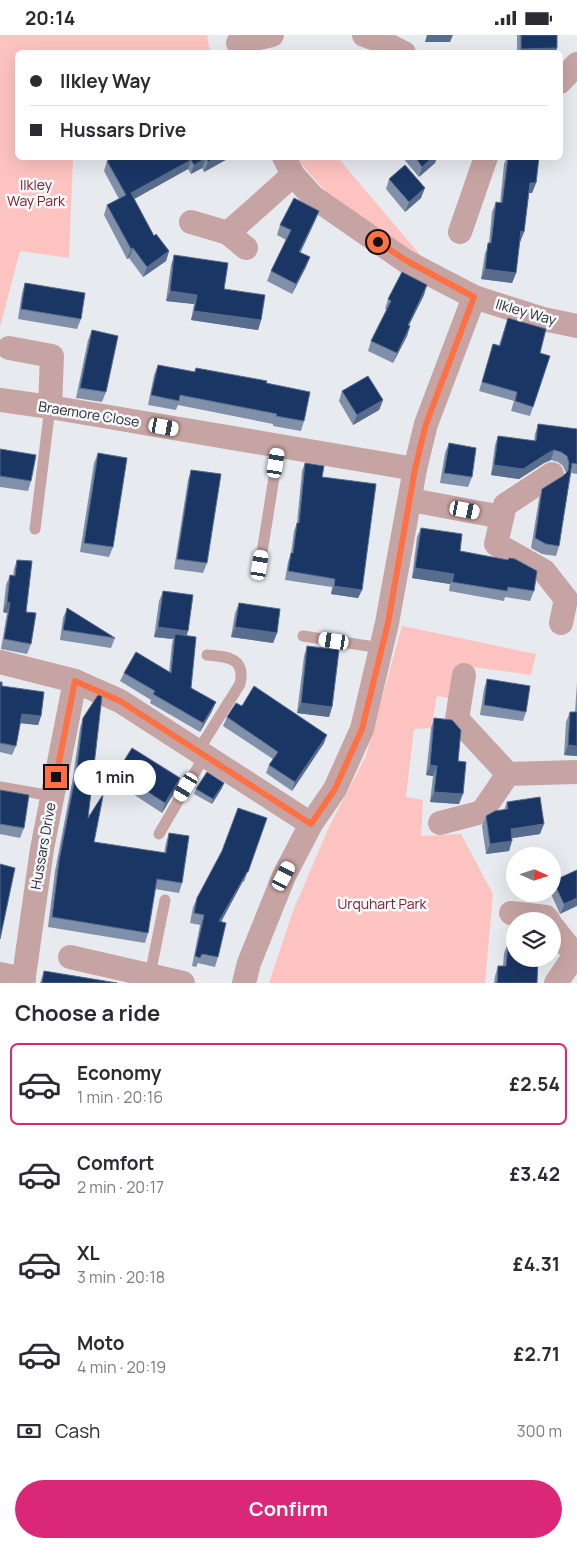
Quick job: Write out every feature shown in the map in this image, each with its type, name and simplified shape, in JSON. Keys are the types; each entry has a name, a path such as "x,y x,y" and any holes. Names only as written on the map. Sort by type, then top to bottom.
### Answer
{"street":[{"path":"239,43 272,35"},
{"path":"374,37 398,50"},
{"path":"460,232 460,202 484,160"},
{"path":"228,233 289,166"},
{"name":"Ilkley Way","path":"289,166 313,197 399,256 474,297 543,319 577,326"},
{"path":"192,222 228,233 246,248"},
{"path":"244,983 249,963 284,876 311,824 335,789 362,729 381,648 411,500 415,469 426,424 474,297"},
{"path":"9,348 52,355 50,407"},
{"name":"Braemore Close","path":"0,401 50,407 415,469"},
{"path":"552,474 505,505 496,544 544,571 566,599 562,623"},
{"path":"411,500 502,517"},
{"path":"0,663 75,681 120,701 311,824"},
{"path":"464,675 457,719 508,774 577,772"},
{"name":"Hussars Drive","path":"24,981 42,849 75,681"},
{"path":"440,823 482,812 508,774"},
{"path":"556,983 576,955 561,937"},
{"path":"70,957 149,979 183,983"},
{"path":"0,974 24,981"}],"lane":[{"path":"36,529 50,407"},
{"path":"260,565 279,446"},
{"path":"303,636 381,648"},
{"path":"159,834 240,684 242,676 240,667 235,660 228,657 207,655"},
{"path":"0,787 52,796"},
{"path":"149,979 165,900"}],"green space":[{"name":"Ilkley Way Park","path":"0,35 207,35 210,50 15,50 15,160 73,160 69,258 20,251 0,327"},
{"path":"298,160 340,160 427,263 336,203"},
{"name":"Urquhart Park","path":"402,626 536,654 531,675 458,665 452,699 437,696 431,728 414,729 406,797 423,800 421,836 461,834 493,894 485,983 269,983 293,911 329,827 366,756"}],"building":[{"path":"521,35 557,35 557,48 521,49"},
{"path":"191,160 131,193 154,236 156,234 169,251 147,267 133,248 131,249 107,205 126,195 107,161"},
{"path":"191,160 203,160 194,165"},
{"path":"417,160 430,160 422,167"},
{"path":"508,160 539,160 536,183 530,183 524,232 521,231 516,273 485,269 488,243 491,243 496,202 502,203"},
{"path":"405,165 425,188 409,202 389,179"},
{"path":"294,198 319,211 299,252 310,257 296,284 271,271 291,230 280,225"},
{"path":"174,255 228,263 224,289 265,295 261,320 194,311 197,295 170,291"},
{"path":"402,272 427,285 397,353 371,341 391,301 388,299"},
{"path":"25,283 85,293 81,319 21,309"},
{"path":"508,318 546,329 540,353 550,356 533,407 515,401 517,392 482,382 493,344 500,346"},
{"path":"92,330 118,336 106,392 80,388"},
{"path":"158,365 195,372 196,368 267,381 266,383 310,392 304,421 180,395 179,401 151,395"},
{"path":"368,376 383,400 357,415 342,391"},
{"path":"538,424 577,429 577,464 572,463 559,546 546,544 535,538 542,489 568,471 569,463 567,456 554,450 523,469 494,465 498,436 536,441"},
{"path":"449,443 476,448 472,477 444,473"},
{"path":"0,449 36,455 31,481 0,476"},
{"path":"98,453 127,458 113,547 84,543"},
{"path":"305,463 324,466 322,477 376,484 362,590 334,586 335,579 288,571 291,553 293,553 297,523 299,523"},
{"path":"191,470 221,474 207,563 177,559"},
{"path":"421,528 462,534 460,551 508,560 509,558 515,559 537,571 534,591 508,587 507,591 452,582 454,574 415,568"},
{"path":"17,560 32,561 26,612 36,613 31,644 4,639 10,603 7,602 10,575 15,576"},
{"path":"163,591 193,595 188,631 158,627"},
{"path":"239,603 280,609 277,633 235,627"},
{"path":"67,608 115,638 63,630"},
{"path":"175,634 196,637 191,688 216,702 203,723 153,694 155,691 124,673 136,652 171,673"},
{"path":"307,646 339,650 332,707 301,703"},
{"path":"487,679 530,686 526,712 484,705"},
{"path":"0,682 2,682 2,686 44,692 41,716 22,714 16,746 0,743"},
{"path":"254,686 327,735 295,782 269,765 278,752 227,717 236,703 242,706"},
{"path":"98,695 102,696 88,818 103,796 94,842 166,853 169,833 189,836 182,883 157,879 148,933 52,917 59,861 77,767 83,718"},
{"path":"570,712 577,712 577,746 568,745"},
{"path":"434,718 452,720 461,730 458,761 466,762 463,794 434,792 437,766 430,765"},
{"path":"132,748 180,778 165,803 117,772"},
{"path":"207,772 224,783 213,799 196,789"},
{"path":"0,790 29,795 24,828 0,824"},
{"path":"540,797 544,824 511,829 512,841 490,844 486,816 495,811 508,809 507,802"},
{"path":"238,808 267,818 248,872 219,921 226,923 218,957 202,954 200,958 195,956 204,915 194,913 197,898 222,851"},
{"path":"0,864 15,868 0,939"},
{"path":"577,870 577,898 564,904 561,898 561,877"},
{"path":"498,966 538,967 537,983 497,983"},
{"path":"44,971 117,983 42,983"}],"route":[{"path":"56,777 75,681 120,701 311,824 335,789 362,729 388,623 415,469 426,424 474,297 407,261 378,242"}]}
